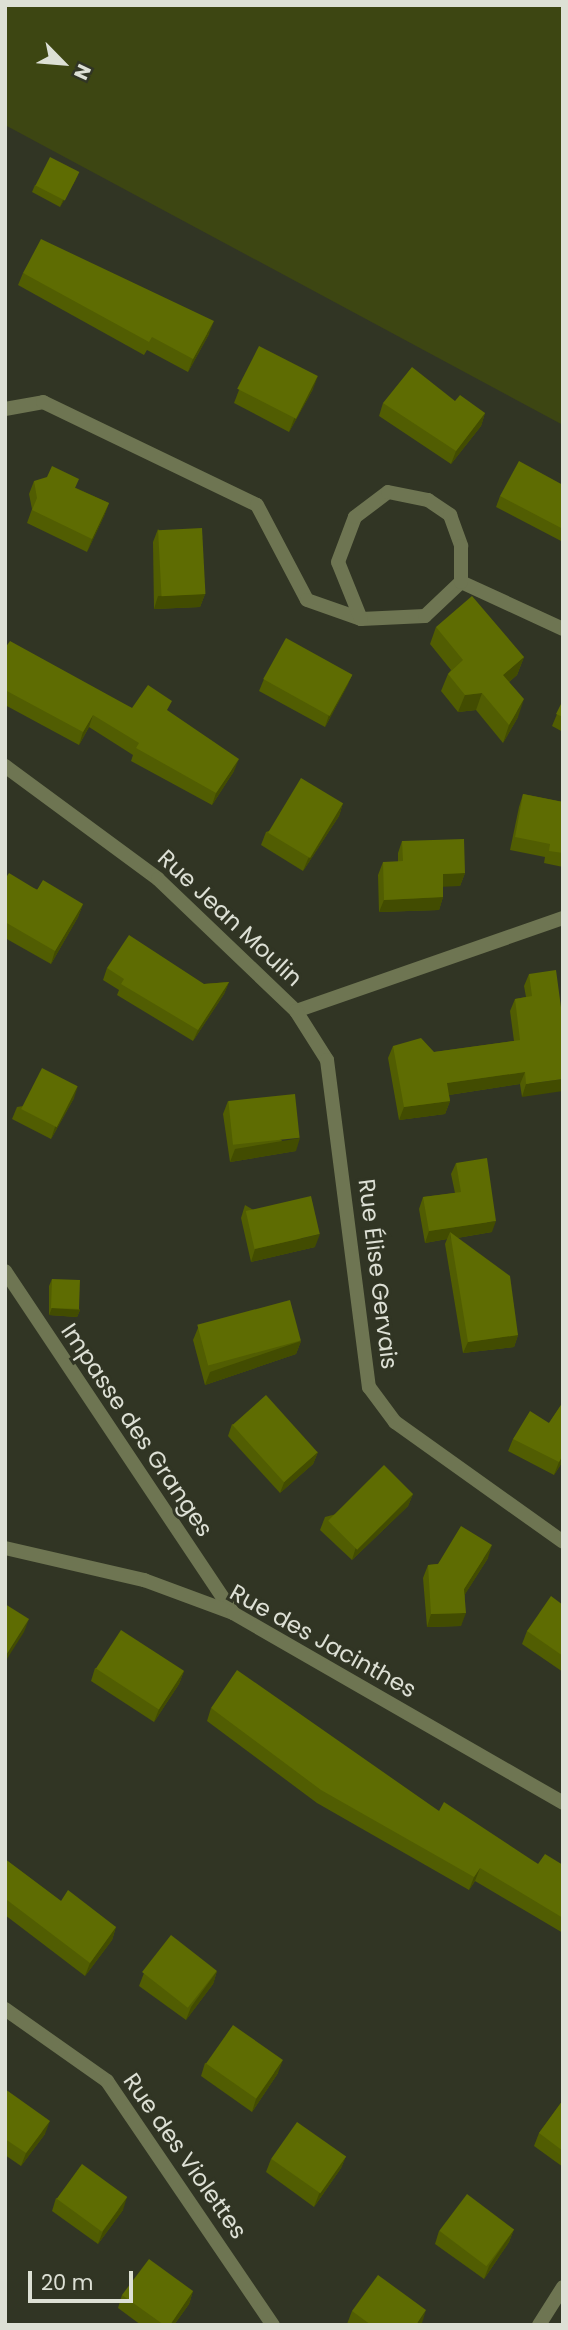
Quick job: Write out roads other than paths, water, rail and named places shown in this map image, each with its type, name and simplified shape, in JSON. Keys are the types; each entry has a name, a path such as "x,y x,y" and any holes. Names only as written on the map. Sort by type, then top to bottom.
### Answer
{"street":[{"path":"5,409 43,402 257,505 307,600 361,619 425,616 461,582 461,546 450,515 428,500 388,492 355,517 338,562 361,619"},
{"path":"461,582 563,629"},
{"name":"Rue Jean Moulin","path":"5,766 158,878 296,1011 563,918"},
{"name":"Rue Élise Gervais","path":"296,1011 327,1060 369,1387 395,1422 563,1542"},
{"name":"Impasse des Granges","path":"5,1271 233,1613"},
{"name":"Rue des Jacinthes","path":"5,1548 144,1580 233,1613 563,1803"},
{"name":"Rue des Violettes","path":"5,2010 107,2081 272,2325"},
{"path":"539,2325 563,2287"}]}
